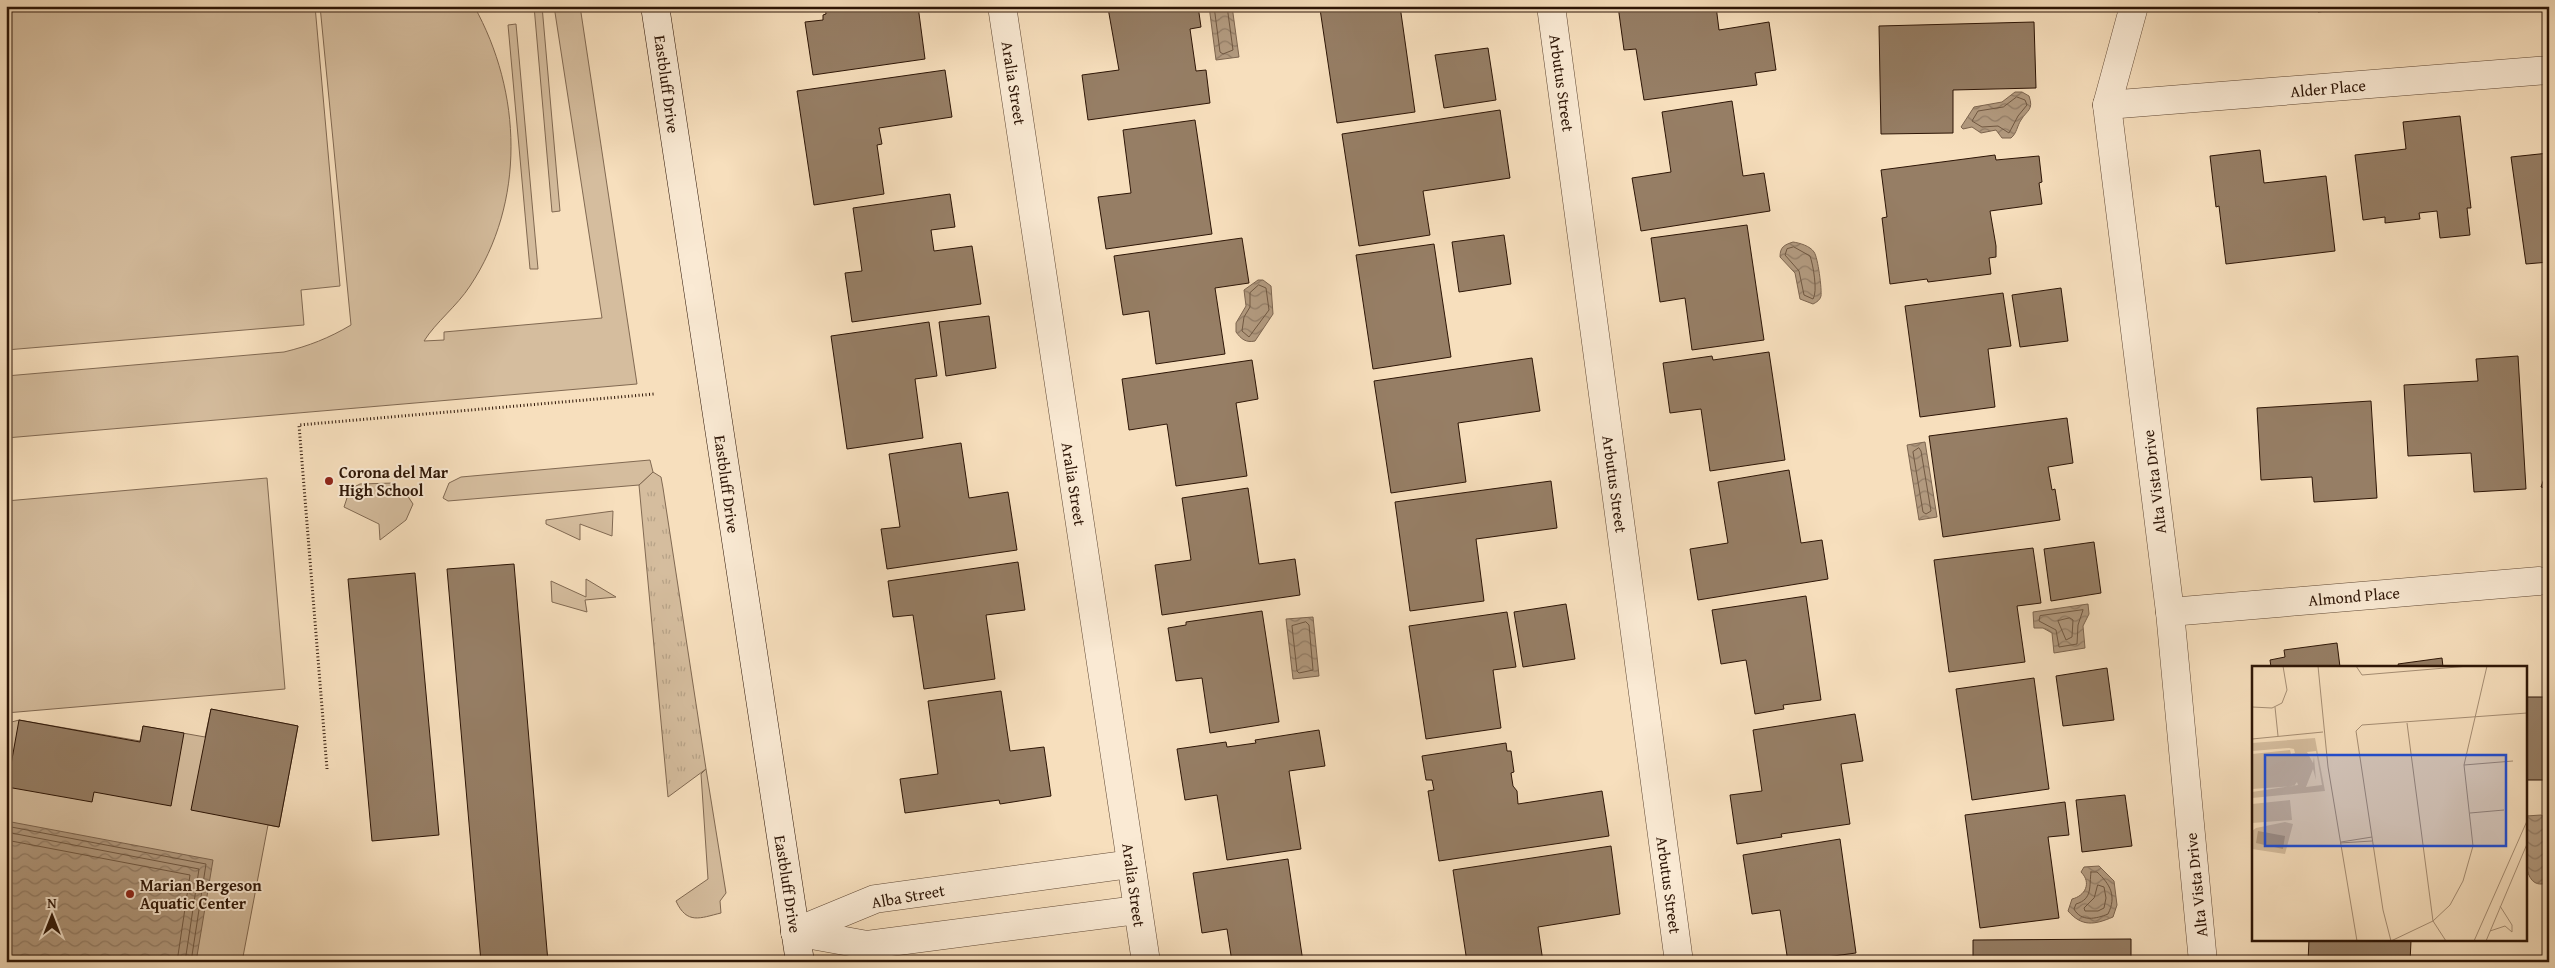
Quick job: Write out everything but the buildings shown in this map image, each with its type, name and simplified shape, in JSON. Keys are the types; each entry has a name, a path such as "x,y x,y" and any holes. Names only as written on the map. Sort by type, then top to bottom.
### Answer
{"street":[{"name":"Eastbluff Drive","path":"656,6 800,962"},
{"name":"Aralia Street","path":"1002,6 1146,962"},
{"name":"Arbutus Street","path":"1551,6 1679,962"},
{"name":"Alta Vista Drive","path":"2134,6 2107,105 2170,612 2203,962"},
{"name":"Alder Place","path":"2107,105 2549,70"},
{"name":"Almond Place","path":"2170,612 2539,580"},
{"name":"Alba Street","path":"795,932 874,899 1131,864"},
{"path":"795,932 868,945 1137,910"}],"path":[{"path":"326,769 299,425 654,394"}],"green space":[{"path":"6,6 315,6 340,286 301,290 304,325 6,350"},
{"path":"320,6 474,6 490,39 502,74 509,110 511,147 509,183 501,219 488,253 470,286 424,341 444,340 444,332 602,318 554,6 580,6 637,384 6,438 6,376 284,352 319,341 351,325"},
{"path":"534,6 542,6 560,211 552,212"},
{"path":"516,24 538,269 530,269 508,25"},
{"path":"650,460 653,472 639,485 448,501 443,498 449,483 461,477"},
{"path":"653,472 661,477 663,488 706,769 668,797 639,485"},
{"path":"267,478 285,689 6,713 6,501"},
{"path":"394,483 407,495 413,504 406,520 380,540 379,524 344,507 350,489 360,484"},
{"path":"613,511 612,536 580,524 580,540 546,524 546,520"},
{"path":"586,579 616,597 585,600 587,612 552,602 551,581 586,597"},
{"name":"Marian Bergeson Aquatic Center","path":"211,709 298,726 279,827 268,825 242,962 6,962 8,723 19,720 140,741 143,726 205,737"},
{"path":"706,769 726,893 720,901 721,913 695,918 685,914 676,901 708,879 701,774"}],"water":[{"path":"1209,6 1232,6 1239,57 1216,60"},
{"path":"2015,92 2022,92 2029,96 2031,104 2011,138 2002,138 1996,130 1981,133 1972,127 1963,129 1961,127 1974,107 2002,102"},
{"path":"1793,242 1807,246 1815,255 1821,296 1813,304 1800,299 1795,273 1780,257 1783,247"},
{"path":"1258,280 1263,280 1271,286 1273,314 1255,341 1246,341 1236,332 1236,323 1246,306 1244,290"},
{"path":"1925,442 1937,517 1919,520 1907,445"},
{"path":"2088,604 2089,614 2083,626 2085,648 2054,653 2052,633 2043,628 2034,628 2033,612"},
{"path":"1313,617 1319,676 1293,679 1286,619"},
{"path":"2541,815 2549,819 2549,882 2539,884 2532,880 2528,872 2528,816"},
{"path":"6,821 213,860 196,962 30,962 6,957"},
{"path":"2099,866 2114,881 2117,905 2113,917 2094,923 2083,922 2068,911 2072,899 2080,895 2086,888 2086,880 2081,872 2084,867"}],"place":[{"name":"Corona del Mar High School","path":"329,481"},
{"name":"Marian Bergeson Aquatic Center","path":"130,894"}]}
